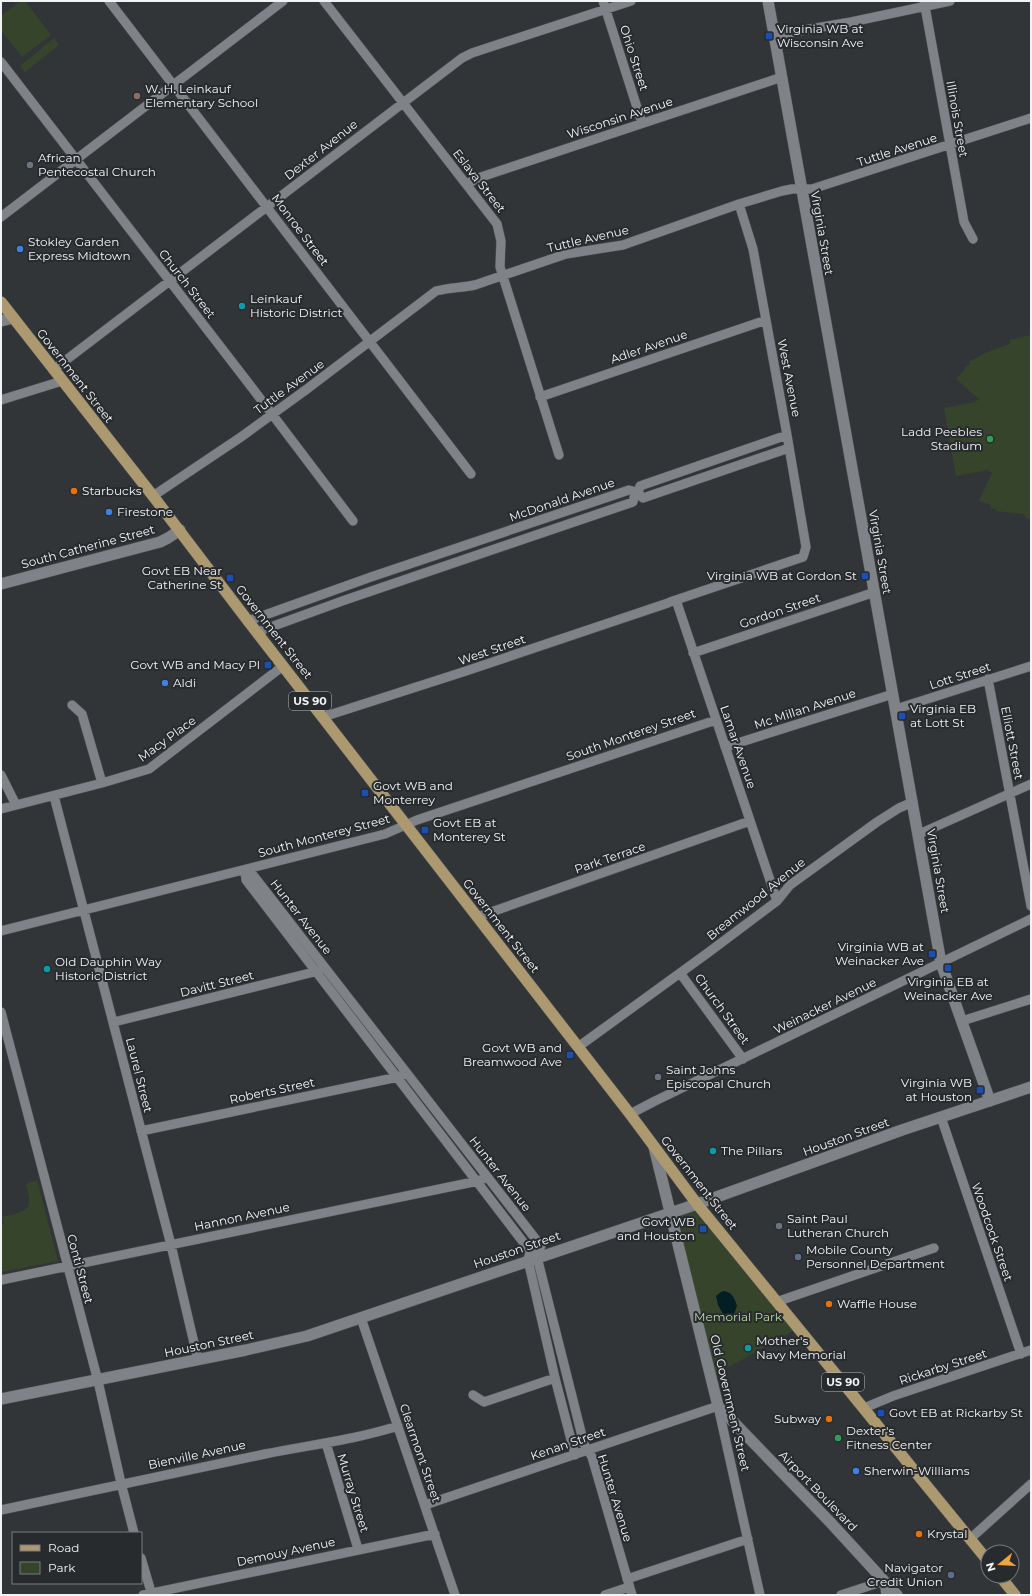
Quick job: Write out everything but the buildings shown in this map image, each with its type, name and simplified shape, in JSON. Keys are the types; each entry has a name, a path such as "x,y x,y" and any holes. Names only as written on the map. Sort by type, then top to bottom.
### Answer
{"main road":[{"name":"Government Street","path":"1,302 180,530 248,621 478,916 697,1204 980,1551"},
{"path":"1007,1584 1016,1595"}],"street":[{"name":"Monroe Street","path":"109,1 471,474"},
{"path":"1,217 283,1"},
{"name":"Eslava Street","path":"324,1 498,224 500,266 559,455"},
{"name":"Dexter Avenue","path":"53,370 462,58 604,5 631,1"},
{"name":"Virginia Street","path":"768,1 941,963 990,1101"},
{"path":"775,35 851,22 925,4 950,1"},
{"name":"Illinois Street","path":"925,4 964,222 973,239"},
{"name":"Ohio Street","path":"604,5 642,123"},
{"name":"Church Street","path":"1,62 353,520"},
{"name":"Wisconsin Avenue","path":"467,184 478,178 782,77"},
{"name":"Tuttle Avenue","path":"153,496 272,414 436,291 448,287 470,286 566,254 623,245 739,204 782,191 801,189 812,190 1031,118"},
{"name":"West Avenue","path":"739,204 753,249 787,435 806,547 803,557"},
{"path":"1,320 13,318"},
{"name":"Adler Avenue","path":"540,397 766,320"},
{"path":"1,400 62,381"},
{"path":"787,435 640,486 638,493 643,498 789,448"},
{"name":"McDonald Avenue","path":"248,621 370,577 629,490 635,494 633,502 345,600 257,632"},
{"name":"South Catherine Street","path":"1,584 160,542 180,530"},
{"name":"West Street","path":"323,717 466,671 803,557"},
{"name":"Gordon Street","path":"693,653 874,592"},
{"name":"Lamar Avenue","path":"671,602 693,653 776,901"},
{"name":"Macy Place","path":"1,809 102,784 149,769 283,666"},
{"name":"Lott Street","path":"896,709 1031,666"},
{"name":"Elliott Street","path":"988,679 1031,906"},
{"name":"Mc Millan Avenue","path":"725,747 893,694"},
{"path":"72,705 82,714 102,784"},
{"name":"South Monterey Street","path":"1,932 246,872 385,834 420,819 716,720"},
{"path":"1,775 16,805"},
{"path":"919,834 1031,784"},
{"name":"Laurel Street","path":"54,796 171,1245 198,1360"},
{"name":"Breamwood Avenue","path":"578,1047 776,901 790,885 877,822 899,808 913,802"},
{"name":"Park Terrace","path":"478,916 750,821"},
{"name":"Hunter Avenue","path":"575,1454 555,1378 533,1259 541,1246 487,1176 402,1075 316,972 246,880 246,872 253,875 325,966 402,1075 478,1181 530,1251 533,1259 584,1444 592,1457 629,1587"},
{"name":"Weinacker Avenue","path":"630,1114 1031,919"},
{"name":"Davitt Street","path":"114,1022 316,972 325,966"},
{"name":"Church Street","path":"680,973 743,1058"},
{"path":"962,1021 1031,999"},
{"name":"Conti Street","path":"1,1012 98,1381 134,1532"},
{"name":"Roberts Street","path":"141,1130 402,1075"},
{"name":"Houston Street","path":"1,1400 98,1381 307,1336 697,1204 941,1117 1031,1087"},
{"name":"Woodcock Street","path":"941,1117 1021,1354"},
{"name":"Old Government Street","path":"654,1147 718,1406 760,1595"},
{"name":"Hannon Avenue","path":"1,1280 478,1181 487,1176"},
{"path":"776,1302 934,1248"},
{"name":"Clearmont Street","path":"361,1318 426,1505 455,1595"},
{"name":"Rickarby Street","path":"864,1408 893,1396 1031,1350"},
{"path":"473,1395 484,1402 555,1378"},
{"name":"Kenan Street","path":"426,1505 718,1406"},
{"name":"Airport Boulevard","path":"718,1406 830,1522 897,1595"},
{"name":"Bienville Avenue","path":"1,1510 271,1452 381,1432 398,1426"},
{"name":"Murray Street","path":"326,1443 358,1549"},
{"path":"970,1539 1031,1484"},
{"name":"Demouy Avenue","path":"149,1594 435,1534"},
{"path":"605,1595 629,1587 748,1539"},
{"path":"142,1562 149,1594"},
{"path":"841,1595 884,1581 886,1595"}],"green space":[{"path":"20,1 25,1 51,35 22,57 1,30 1,16"},
{"path":"54,38 59,45 25,72 20,66"},
{"name":"Ladd Peebles Stadium","path":"1031,335 1031,519 1026,518 1024,514 996,511 996,509 990,508 991,505 979,501 992,473 987,470 956,476 944,408 975,402 979,399 956,379 965,369 964,368 970,364 969,362 985,353 1010,344 1010,340"},
{"path":"37,1180 58,1261 1,1272 1,1225 4,1224 2,1217 26,1209 29,1205 29,1200 26,1184"},
{"name":"Memorial Park","path":"697,1204 798,1328 711,1377 671,1212"}],"water":[{"path":"724,1291 731,1294 737,1306 734,1314 730,1316 723,1314 718,1305 716,1296"}],"place":[{"name":"Virginia WB at Wisconsin Ave","path":"769,36"},
{"name":"W. H. Leinkauf Elementary School","path":"137,96"},
{"name":"African Pentecostal Church","path":"30,165"},
{"name":"Stokley Garden Express Midtown","path":"20,249"},
{"name":"Leinkauf Historic District","path":"242,306"},
{"name":"Ladd Peebles Stadium","path":"990,439"},
{"name":"Starbucks","path":"74,491"},
{"name":"Firestone","path":"109,512"},
{"name":"Virginia WB at Gordon St","path":"865,576"},
{"name":"Govt EB Near Catherine St","path":"230,578"},
{"name":"Govt WB and Macy Pl","path":"268,665"},
{"name":"Aldi","path":"165,683"},
{"name":"Virginia EB at Lott St","path":"902,716"},
{"name":"Govt WB and Monterrey","path":"365,793"},
{"name":"Govt EB at Monterey St","path":"425,830"},
{"name":"Virginia WB at Weinacker Ave","path":"932,954"},
{"name":"Virginia EB at Weinacker Ave","path":"948,968"},
{"name":"Old Dauphin Way Historic District","path":"47,969"},
{"name":"Govt WB and Breamwood Ave","path":"570,1055"},
{"name":"Saint Johns Episcopal Church","path":"658,1077"},
{"name":"Virginia WB at Houston","path":"980,1090"},
{"name":"The Pillars","path":"713,1151"},
{"name":"Saint Paul Lutheran Church","path":"779,1226"},
{"name":"Govt WB and Houston","path":"703,1229"},
{"name":"Mobile County Personnel Department","path":"798,1257"},
{"name":"Waffle House","path":"829,1304"},
{"name":"Mother's Navy Memorial","path":"748,1348"},
{"name":"Govt EB at Rickarby St","path":"881,1413"},
{"name":"Subway","path":"829,1419"},
{"name":"Dexter's Fitness Center","path":"838,1438"},
{"name":"Sherwin-Williams","path":"856,1471"},
{"name":"Krystal","path":"919,1534"},
{"name":"Navigator Credit Union","path":"951,1575"}]}
